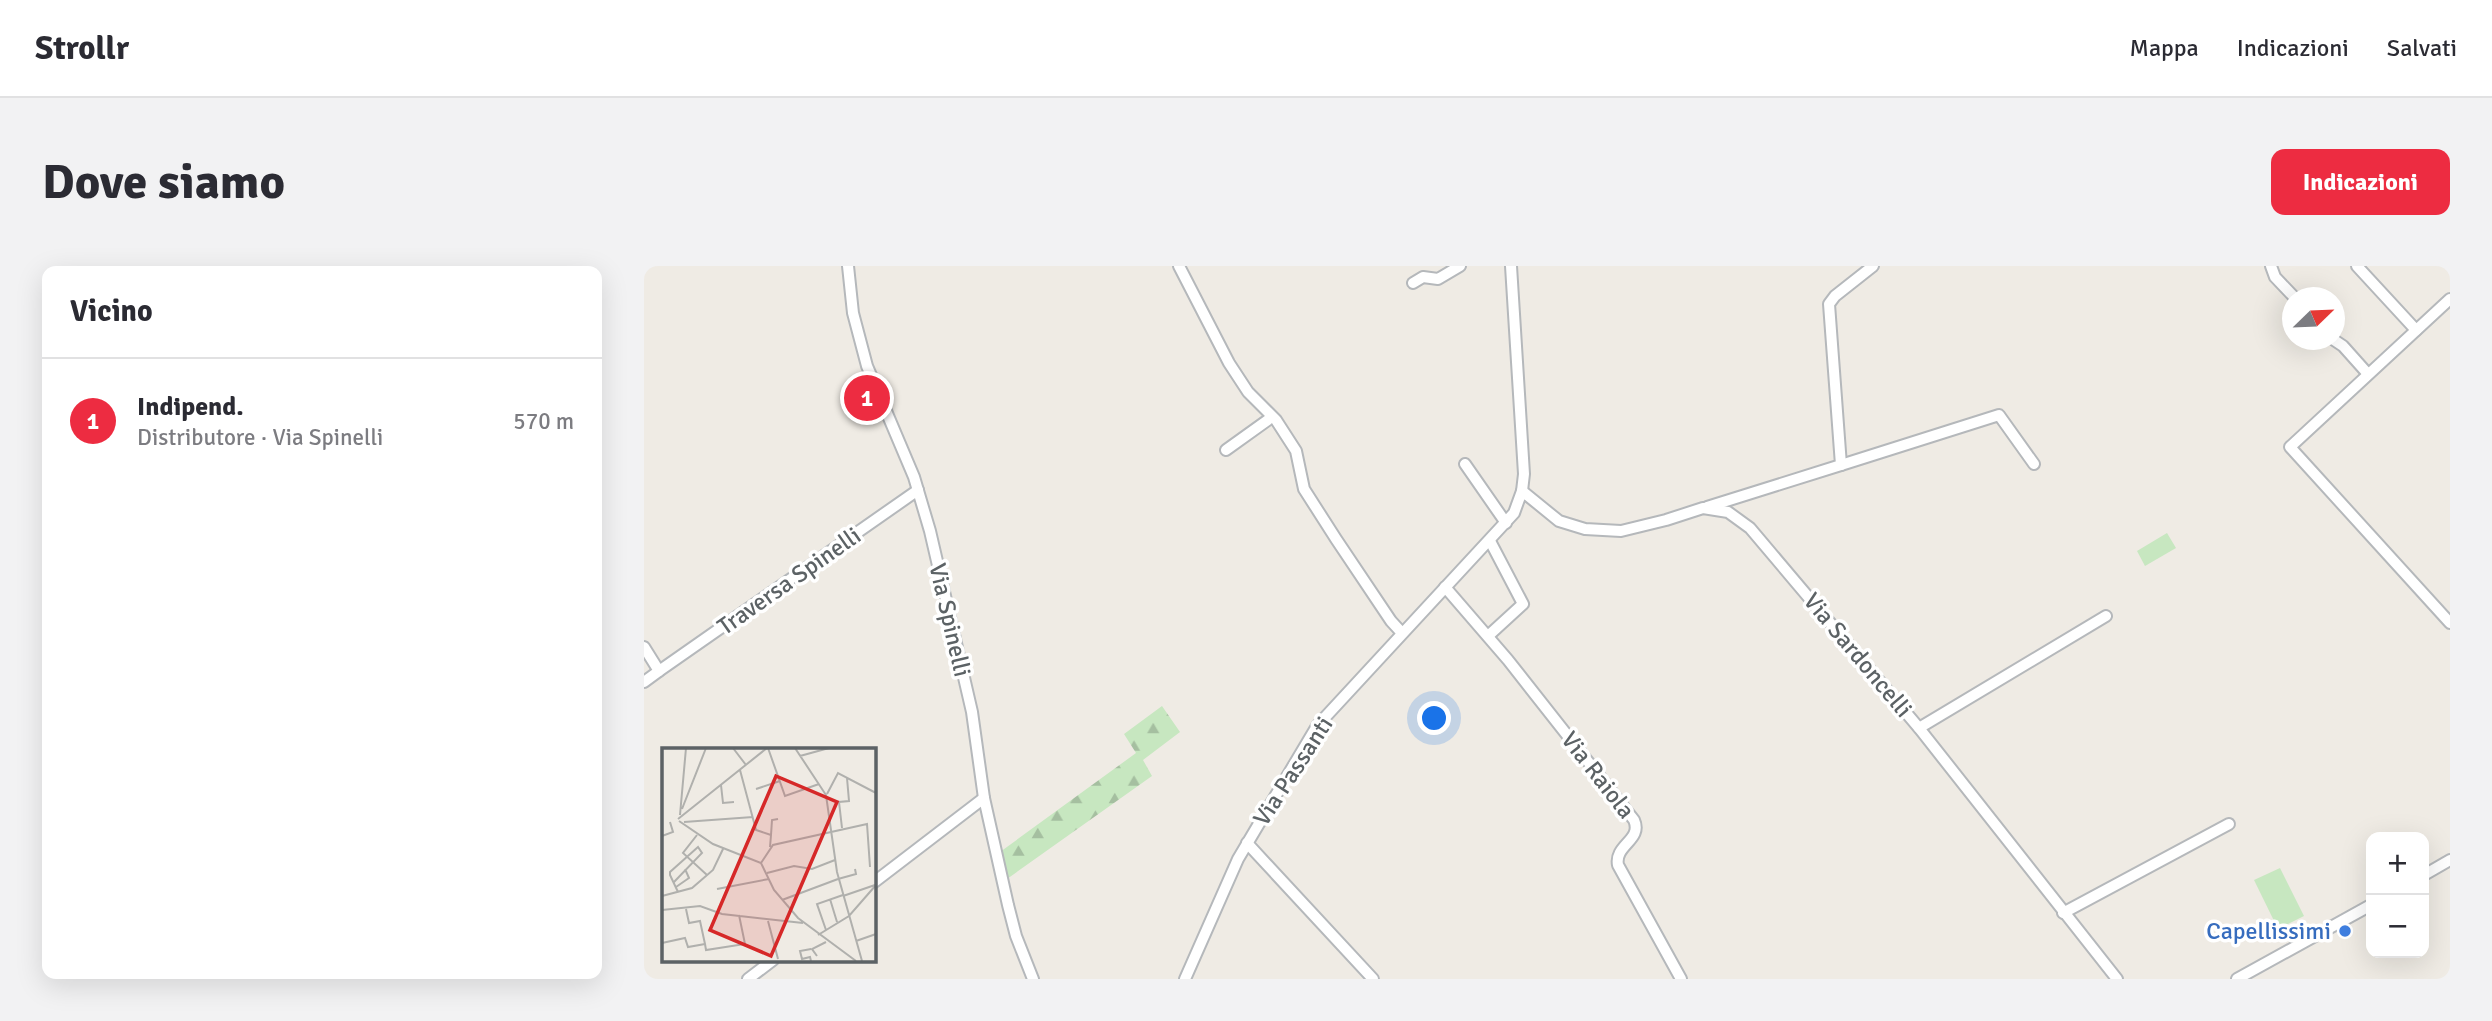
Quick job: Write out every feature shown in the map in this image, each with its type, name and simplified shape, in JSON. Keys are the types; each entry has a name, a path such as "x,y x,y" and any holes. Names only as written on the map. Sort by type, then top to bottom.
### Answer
{"street":[{"name":"Via Spinelli","path":"848,266 853,313 867,366 918,490 930,531 972,712 984,798 1016,936 1033,979"},
{"path":"1180,266 1228,363 1296,451 1304,489 1391,621 1402,633"},
{"path":"1413,283 1423,277 1438,279 1460,266"},
{"path":"1511,266 1524,456 1522,491 1559,521 1585,529 1621,531 1666,520 1999,415 2034,464"},
{"path":"1841,466 1829,304 1835,296 1873,266"},
{"path":"2271,266 2275,277 2285,287"},
{"path":"2357,266 2418,328"},
{"path":"2364,266 2418,328"},
{"path":"2450,299 2292,443 2290,448 2450,623"},
{"path":"2345,348 2368,374"},
{"path":"1226,450 1272,417"},
{"path":"1465,464 1506,523"},
{"name":"Traversa Spinelli","path":"644,682 918,490"},
{"name":"Via Passanti","path":"1185,979 1232,871 1317,726 1506,523 1514,513 1522,491"},
{"name":"Via Sardoncelli","path":"1703,508 1728,512 1750,528 1919,728 2063,914 2117,979"},
{"path":"1488,636 1523,604 1490,541"},
{"name":"Via Raiola","path":"1445,587 1488,636 1634,820 1636,832 1618,853 1618,865 1681,979"},
{"path":"1919,728 2106,616"},
{"path":"644,647 659,671"},
{"path":"875,881 984,798"},
{"path":"2063,914 2230,824"},
{"path":"1247,843 1373,979"},
{"path":"2429,872 2450,860"},
{"path":"2236,979 2366,908"},
{"path":"748,979 770,962"}],"green space":[{"path":"2167,533 2176,548 2145,566 2137,551"},
{"path":"1162,706 1180,732 1143,760 1152,776 1007,879 1000,852 1136,753 1124,734"},
{"path":"2280,868 2304,916 2278,929 2254,880"}],"place":[{"name":"Indipend.","path":"867,398"},
{"name":"Capellissimi","path":"2345,931"}]}
